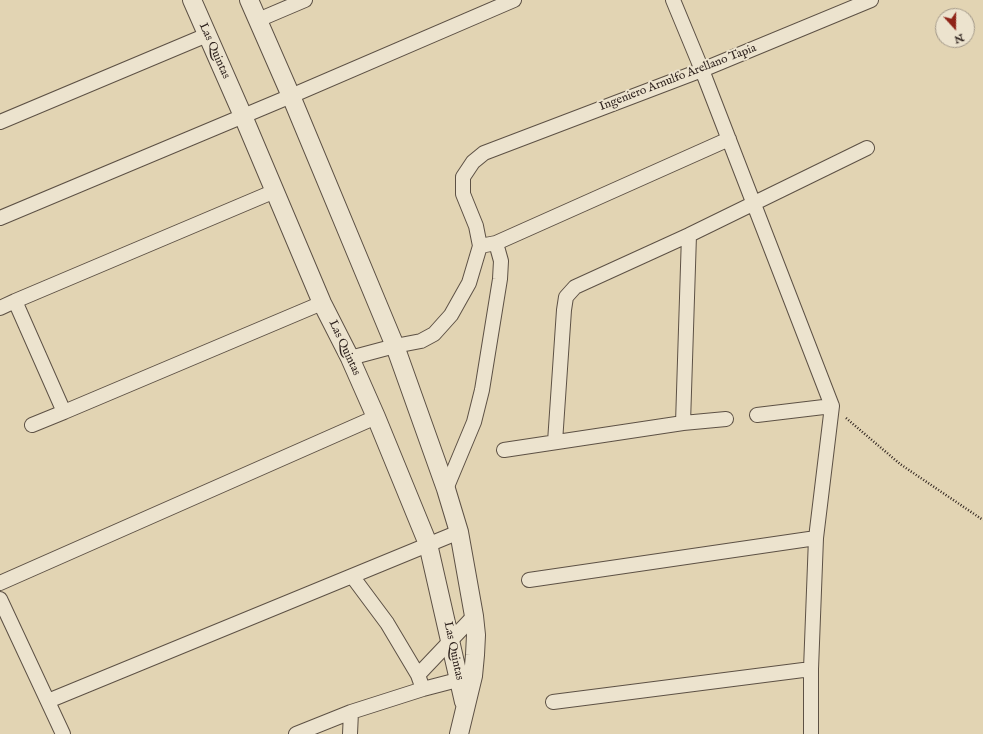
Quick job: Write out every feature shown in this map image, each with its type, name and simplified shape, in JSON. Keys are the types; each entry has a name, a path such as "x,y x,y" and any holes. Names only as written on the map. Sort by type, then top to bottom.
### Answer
{"street":[{"name":"Las Quintas","path":"192,0 322,303 350,358 376,417 428,544 451,641 466,678"},
{"name":"Las Quintas","path":"249,0 291,96 395,346 446,489 459,532 474,616 475,655 466,678 465,706 459,734"},
{"path":"258,20 304,0"},
{"path":"0,218 291,96 514,0"},
{"path":"673,0 702,70 832,406 816,538 811,669 811,734"},
{"name":"Ingeniero Arnulfo Arellano Tapia","path":"480,246 476,226 463,194 463,177 473,162 484,153 702,70 871,0"},
{"path":"0,122 207,35"},
{"path":"350,358 421,341 434,334 451,315 469,283 480,246 496,243 729,139"},
{"path":"555,442 564,310 566,297 575,287 689,235 867,148"},
{"path":"0,308 275,191"},
{"path":"683,423 689,235"},
{"path":"446,489 474,422 482,390 500,280 501,261 496,243"},
{"path":"15,301 64,412"},
{"path":"32,425 322,303"},
{"path":"757,415 832,406"},
{"path":"0,583 376,417"},
{"path":"504,450 683,423 726,419"},
{"path":"48,701 459,532"},
{"path":"529,580 816,538"},
{"path":"352,576 387,623 418,675 423,688"},
{"path":"0,599 63,734"},
{"path":"418,675 474,616"},
{"path":"553,702 811,669"},
{"path":"296,734 351,712 423,688 466,678"},
{"path":"350,734 351,712"}],"path":[{"path":"832,406 900,464 983,520"}]}
